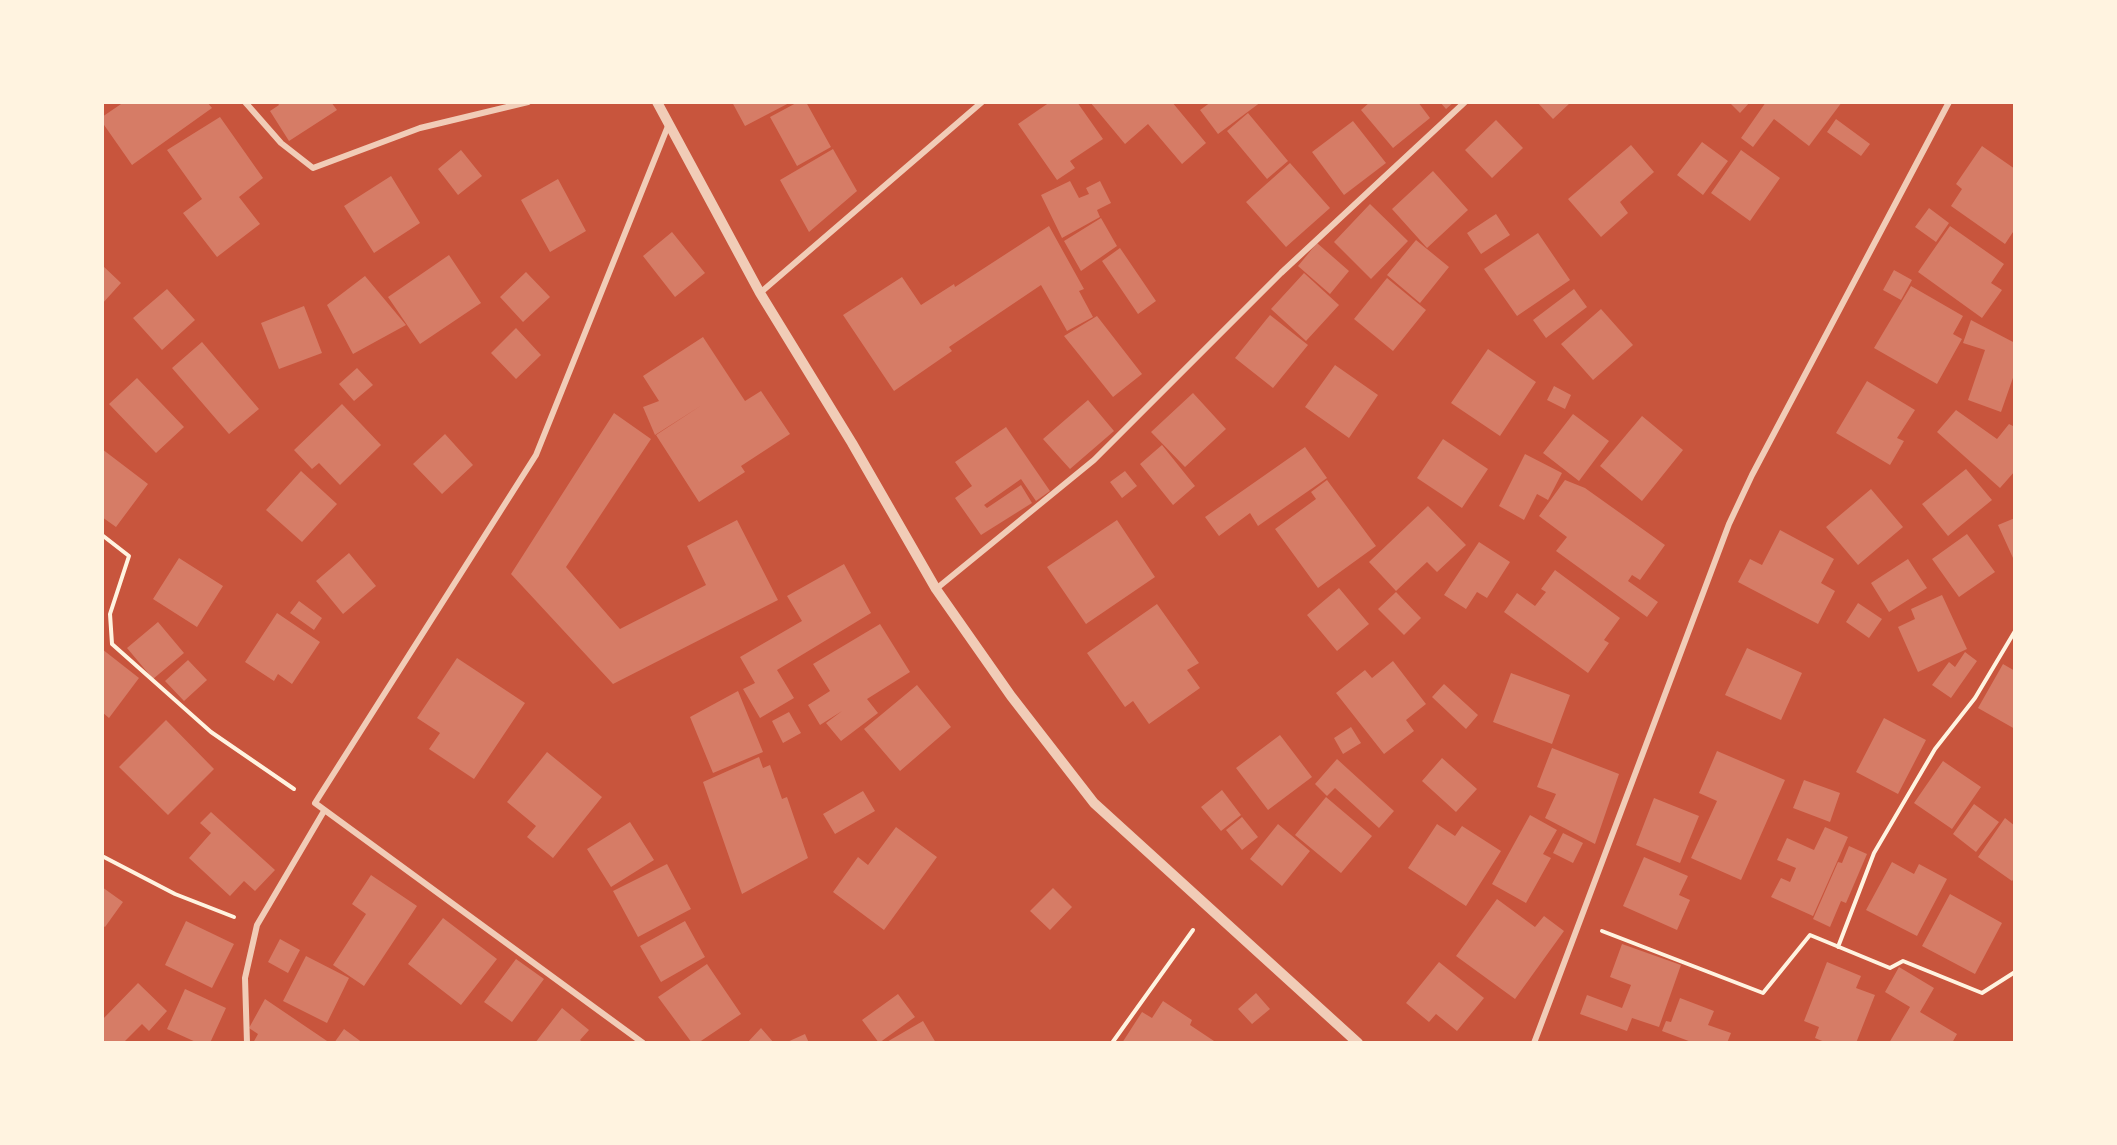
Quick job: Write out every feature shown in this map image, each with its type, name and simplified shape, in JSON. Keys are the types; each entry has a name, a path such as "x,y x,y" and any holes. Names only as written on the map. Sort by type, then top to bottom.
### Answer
{"street":[{"path":"245,102 281,143 313,168 420,128 528,102"},
{"path":"657,102 760,293 852,443 936,589 1011,696 1094,803 1358,1043"},
{"path":"760,293 982,102"},
{"path":"936,589 1094,460 1281,273 1465,102"},
{"path":"1534,1043 1729,524 1752,475 1949,102"},
{"path":"643,1043 315,803 536,455 669,126"},
{"path":"247,1043 245,978 258,925 324,811"}],"path":[{"path":"102,536 129,556 110,614 112,645 211,732 315,803"},
{"path":"1838,947 1874,853 1935,749 1975,698 2015,631"},
{"path":"102,856 175,894 258,925"},
{"path":"1113,1043 1210,908"},
{"path":"1579,922 1762,993 1810,935 1890,968 1903,961 1982,993 2015,972"}],"building":[{"path":"124,102 207,102 212,108 132,165 102,122 102,117"},
{"path":"277,102 331,102 337,110 289,141 270,111 279,105"},
{"path":"732,102 791,102 745,126"},
{"path":"798,102 806,102 831,147 797,166 770,117"},
{"path":"1050,102 1077,102 1103,139 1070,161 1075,168 1057,180 1018,124"},
{"path":"1090,102 1172,102 1206,143 1182,164 1148,124 1125,144"},
{"path":"1211,102 1261,102 1218,134 1200,110"},
{"path":"1370,102 1418,102 1430,118 1393,148 1361,110"},
{"path":"1440,102 1454,102 1446,109"},
{"path":"1537,102 1571,102 1553,119"},
{"path":"1729,102 1750,102 1740,113"},
{"path":"1766,102 1842,102 1809,146 1774,119 1753,147 1741,138"},
{"path":"1248,113 1288,161 1267,179 1227,131"},
{"path":"220,117 263,178 239,197 260,224 217,257 183,213 202,199 167,150"},
{"path":"1836,119 1870,144 1861,156 1827,132"},
{"path":"1496,120 1523,148 1492,178 1465,150"},
{"path":"1353,121 1386,163 1344,195 1312,152"},
{"path":"1702,142 1728,161 1703,195 1677,175"},
{"path":"1631,145 1654,172 1620,202 1628,213 1601,237 1568,199"},
{"path":"1982,146 2015,169 2015,229 2005,244 1951,206 1962,189 1956,184"},
{"path":"833,149 857,191 809,232 780,180"},
{"path":"461,150 482,176 458,195 438,169"},
{"path":"1741,150 1780,178 1750,221 1711,193"},
{"path":"1290,163 1330,208 1286,247 1246,202"},
{"path":"1433,171 1468,210 1427,248 1392,209"},
{"path":"391,176 420,223 374,253 344,206"},
{"path":"558,179 586,231 550,252 521,200"},
{"path":"1070,181 1079,198 1089,194 1086,188 1100,181 1111,203 1097,210 1100,217 1062,238 1041,195"},
{"path":"1370,204 1408,241 1371,279 1334,242"},
{"path":"1929,208 1949,223 1936,242 1915,227"},
{"path":"1496,214 1510,235 1481,254 1467,233"},
{"path":"1101,218 1117,246 1081,271 1064,241"},
{"path":"1049,226 1084,289 1079,291 1093,317 1067,331 1041,285 949,347 952,351 894,391 843,315 902,277 921,305 954,284 955,287"},
{"path":"1950,226 2004,264 1991,283 2002,290 1982,318 1918,272"},
{"path":"672,232 705,273 675,297 643,256"},
{"path":"1538,233 1570,280 1517,316 1484,269"},
{"path":"1416,240 1449,267 1420,303 1387,275"},
{"path":"1317,243 1349,271 1330,294 1298,266"},
{"path":"1120,248 1156,301 1138,314 1102,261"},
{"path":"449,255 481,303 420,344 388,297"},
{"path":"102,265 121,283 102,304"},
{"path":"1894,270 1912,280 1901,300 1883,290"},
{"path":"526,272 550,297 523,322 500,297"},
{"path":"1304,273 1339,305 1306,341 1271,309"},
{"path":"365,276 406,325 353,354 327,305"},
{"path":"1387,278 1426,310 1393,351 1354,319"},
{"path":"1911,286 1963,316 1953,334 1962,339 1937,384 1874,348"},
{"path":"167,289 195,320 162,350 133,318"},
{"path":"1574,289 1587,307 1546,338 1533,320"},
{"path":"304,306 322,353 279,369 261,323"},
{"path":"1601,309 1633,345 1593,380 1561,344"},
{"path":"1270,315 1308,345 1273,388 1235,358"},
{"path":"1097,316 1142,374 1113,397 1064,336"},
{"path":"1971,320 2015,343 2015,372 2001,412 1968,400 1985,350 1963,343"},
{"path":"516,328 541,355 516,379 491,353"},
{"path":"703,337 745,401 761,391 790,434 741,466 745,472 699,502 656,435 702,405 655,435 643,407 659,401 643,376"},
{"path":"202,342 259,409 229,434 172,368"},
{"path":"1488,349 1536,382 1500,436 1451,403"},
{"path":"1335,365 1378,395 1349,438 1305,407"},
{"path":"357,368 373,385 354,401 339,384"},
{"path":"137,378 184,427 156,453 109,404"},
{"path":"1867,381 1915,410 1897,438 1904,441 1890,465 1836,433"},
{"path":"1554,386 1571,395 1565,409 1547,400"},
{"path":"1193,393 1226,429 1185,467 1151,432"},
{"path":"1088,400 1114,431 1070,469 1043,439"},
{"path":"342,404 381,445 340,485 319,463 312,469 294,450"},
{"path":"1956,410 1997,439 2009,424 2015,427 2015,471 2000,488 1937,432"},
{"path":"614,413 651,439 566,567 620,629 706,585 687,546 737,520 778,600 613,684 511,574"},
{"path":"1573,414 1609,441 1579,481 1543,453"},
{"path":"1642,416 1683,450 1642,501 1600,466"},
{"path":"1006,427 1050,491 1036,501 1021,479 984,505 987,508 1021,485 1032,503 981,535 955,498 972,486 955,462"},
{"path":"445,434 473,465 442,494 413,464"},
{"path":"1443,439 1488,469 1462,508 1417,478"},
{"path":"1162,445 1195,486 1173,505 1140,464"},
{"path":"1305,447 1327,478 1258,526 1250,513 1219,536 1205,517"},
{"path":"102,449 148,484 116,527 102,517"},
{"path":"1525,454 1562,473 1548,500 1537,494 1524,520 1499,506"},
{"path":"1966,469 1992,500 1948,536 1922,504"},
{"path":"301,471 337,504 302,542 266,510"},
{"path":"1125,471 1137,486 1122,498 1110,482"},
{"path":"1327,480 1376,546 1318,588 1275,529 1316,499 1311,492"},
{"path":"1565,480 1585,488 1665,545 1640,580 1632,575 1628,581 1658,602 1647,617 1556,551 1567,537 1539,516"},
{"path":"1871,489 1903,527 1858,565 1826,527"},
{"path":"1428,506 1466,545 1437,572 1427,562 1396,591 1369,562"},
{"path":"2015,518 2015,557 2013,558 1998,525"},
{"path":"1117,520 1155,577 1086,624 1047,567"},
{"path":"1780,530 1834,559 1821,583 1835,591 1818,624 1738,582 1750,559 1762,565"},
{"path":"1967,534 1995,572 1959,597 1932,559"},
{"path":"1479,542 1510,562 1487,598 1477,592 1466,609 1444,595"},
{"path":"349,553 376,586 343,614 316,581"},
{"path":"179,558 223,586 197,627 153,599"},
{"path":"1908,559 1927,588 1889,612 1871,583"},
{"path":"844,564 871,613 777,670 794,698 760,718 743,689 755,683 740,657 802,621 787,596"},
{"path":"1555,570 1620,618 1604,640 1609,643 1588,673 1504,612 1517,593 1535,606 1546,592 1541,589"},
{"path":"1339,588 1369,624 1337,651 1307,615"},
{"path":"1396,592 1421,618 1404,635 1378,609"},
{"path":"1942,595 1967,649 1918,672 1898,627 1915,619 1911,609"},
{"path":"299,601 322,618 314,630 290,613"},
{"path":"1858,603 1882,619 1869,638 1846,622"},
{"path":"1157,604 1199,663 1187,670 1200,688 1149,724 1133,701 1125,707 1087,653"},
{"path":"277,613 320,642 292,684 278,674 274,681 245,662"},
{"path":"158,622 184,653 153,679 127,648"},
{"path":"880,624 910,672 867,699 878,713 841,741 826,723 842,711 820,725 808,705 830,691 813,664"},
{"path":"1747,648 1802,673 1781,720 1725,695"},
{"path":"102,649 139,678 109,718 102,712"},
{"path":"1965,652 1977,661 1951,698 1932,685 1949,662 1955,667"},
{"path":"457,658 525,703 474,779 429,749 440,733 417,718"},
{"path":"188,660 207,680 184,701 165,681"},
{"path":"1393,661 1426,704 1406,720 1414,731 1384,754 1336,693 1365,670 1372,678"},
{"path":"2003,664 2015,671 2015,729 1978,708"},
{"path":"1511,673 1570,695 1552,744 1493,722"},
{"path":"1444,684 1478,715 1466,729 1432,697"},
{"path":"917,685 951,727 900,771 864,729"},
{"path":"738,691 763,752 713,773 690,717"},
{"path":"789,712 801,733 783,743 772,721"},
{"path":"1884,718 1926,740 1898,794 1856,772"},
{"path":"166,720 214,769 168,815 119,767"},
{"path":"1351,727 1361,743 1343,754 1334,738"},
{"path":"1280,735 1312,777 1268,810 1236,768"},
{"path":"1552,748 1619,774 1595,844 1545,818 1556,794 1537,787"},
{"path":"1717,751 1785,780 1741,880 1691,858 1717,801 1699,793"},
{"path":"547,752 602,797 553,858 527,837 536,826 507,802"},
{"path":"759,757 763,768 770,765 782,799 787,797 808,858 742,894 703,782"},
{"path":"1442,758 1477,789 1456,812 1422,781"},
{"path":"1337,759 1394,811 1379,828 1335,788 1327,796 1315,784"},
{"path":"1943,761 1981,787 1952,829 1914,803"},
{"path":"1804,780 1840,793 1830,822 1793,808"},
{"path":"1222,790 1241,815 1221,831 1201,807"},
{"path":"863,791 875,811 835,834 823,814"},
{"path":"1326,797 1372,836 1341,873 1295,835"},
{"path":"1654,798 1699,816 1680,863 1636,845"},
{"path":"1974,804 1999,822 1976,852 1953,834"},
{"path":"211,812 275,870 255,891 244,881 230,896 189,858 211,833 200,823"},
{"path":"1530,815 1557,830 1543,854 1551,858 1526,903 1492,884"},
{"path":"1242,817 1258,837 1242,850 1226,830"},
{"path":"2005,818 2015,826 2015,877 2012,881 1978,857"},
{"path":"630,822 654,860 611,887 587,849"},
{"path":"1278,824 1310,851 1282,886 1250,859"},
{"path":"1437,824 1455,836 1462,826 1501,851 1466,906 1408,868"},
{"path":"896,827 937,857 884,930 833,892 858,857 868,865"},
{"path":"1825,827 1848,837 1813,916 1771,897 1781,878 1790,882 1796,868 1777,860 1787,838 1814,850"},
{"path":"1563,833 1583,843 1573,863 1553,853"},
{"path":"1849,846 1867,854 1846,903 1841,901 1830,927 1813,919 1838,862 1842,863"},
{"path":"1644,857 1688,876 1679,895 1690,900 1677,930 1623,906"},
{"path":"1892,862 1914,874 1919,864 1947,879 1917,936 1866,910"},
{"path":"667,864 691,909 638,937 613,891"},
{"path":"371,875 417,906 364,986 333,965 366,914 352,904"},
{"path":"102,887 123,902 105,927 102,925"},
{"path":"1053,888 1072,907 1050,930 1030,911"},
{"path":"1950,894 2002,923 1975,974 1922,946"},
{"path":"1497,899 1535,927 1544,916 1564,931 1515,999 1456,956"},
{"path":"443,918 497,959 461,1005 408,964"},
{"path":"186,921 234,944 212,988 165,965"},
{"path":"685,921 705,957 661,982 640,946"},
{"path":"280,939 300,950 288,973 268,962"},
{"path":"1622,944 1681,965 1659,1027 1632,1018 1627,1031 1580,1014 1587,995 1622,1008 1631,985 1610,977"},
{"path":"306,956 349,978 327,1023 283,1001"},
{"path":"516,959 544,979 512,1022 484,1002"},
{"path":"1439,962 1484,998 1457,1031 1436,1014 1429,1022 1406,1003"},
{"path":"1827,962 1861,976 1856,988 1875,995 1856,1043 1827,1043 1815,1038 1819,1027 1804,1021"},
{"path":"707,964 741,1014 698,1043 692,1043 658,997"},
{"path":"1899,967 1934,988 1920,1012 1957,1034 1952,1043 1889,1043 1910,1007 1885,992"},
{"path":"138,983 167,1011 149,1031 142,1024 123,1043 104,1043 102,1020"},
{"path":"185,989 226,1008 210,1043 198,1043 167,1029"},
{"path":"1256,993 1270,1009 1252,1024 1238,1009"},
{"path":"898,994 915,1017 879,1043 862,1020"},
{"path":"1680,998 1714,1011 1708,1025 1731,1033 1727,1043 1694,1043 1662,1031 1666,1021 1671,1022"},
{"path":"265,999 330,1043 253,1043 258,1034 249,1028"},
{"path":"1163,1001 1192,1020 1190,1025 1217,1043 1122,1043 1142,1012 1152,1018"},
{"path":"562,1008 589,1030 580,1040 584,1043 535,1043"},
{"path":"923,1021 936,1043 885,1043"},
{"path":"761,1028 774,1043 747,1043"},
{"path":"344,1029 363,1043 334,1043"},
{"path":"805,1034 809,1043 785,1043"}]}
